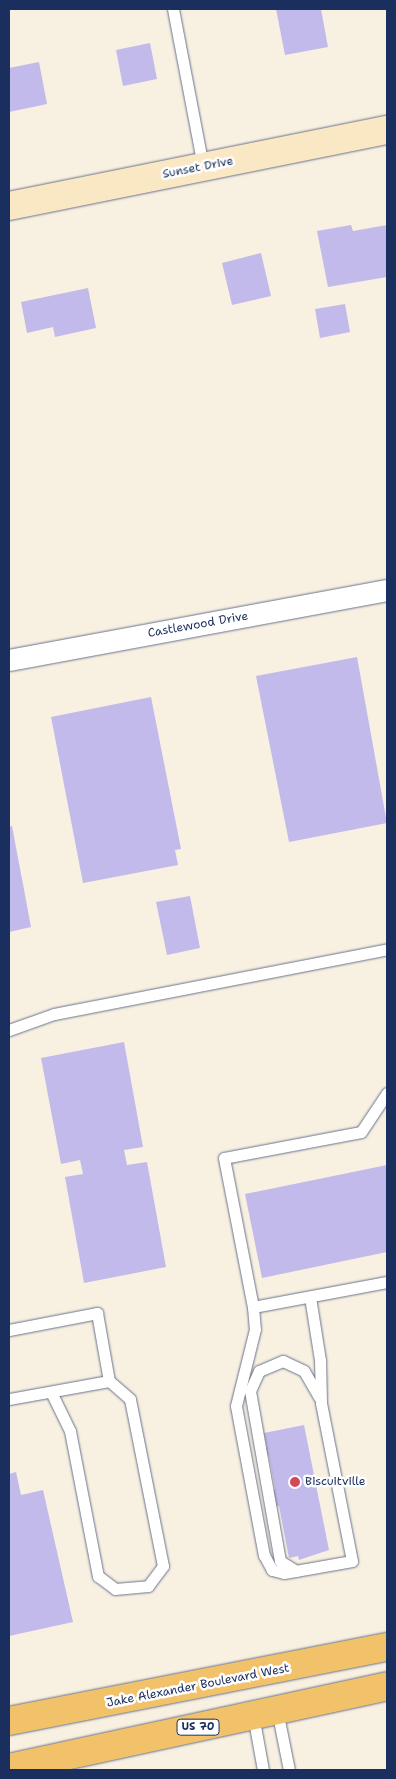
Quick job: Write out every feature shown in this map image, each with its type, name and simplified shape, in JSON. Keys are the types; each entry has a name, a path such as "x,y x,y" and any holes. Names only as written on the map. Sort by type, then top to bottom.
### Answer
{"highway":[{"name":"Jake Alexander Boulevard West","path":"9,1721 387,1647"},
{"name":"US 70","path":"19,1768 387,1686"}],"street":[{"name":"Sunset Drive","path":"9,206 387,130"},
{"name":"Castlewood Drive","path":"9,660 387,590"}],"lane":[{"path":"173,9 203,167"},
{"path":"9,1030 54,1014 387,949"},
{"path":"310,1297 320,1360 321,1404 352,1561 297,1571 276,1572 267,1564 236,1406 255,1329 253,1308 224,1158 361,1132 387,1094"},
{"path":"253,1308 387,1282"},
{"path":"9,1330 97,1313 109,1381 130,1399 163,1566 148,1586 115,1589 98,1576 70,1431 50,1392"},
{"path":"297,1571 280,1561 251,1404 252,1382 268,1365 291,1362 307,1374 321,1404"},
{"path":"9,1399 109,1381"},
{"path":"263,1770 265,1712"},
{"path":"265,1712 289,1770"}],"building":[{"path":"276,9 321,9 328,47 285,55"},
{"path":"150,43 157,79 123,86 116,50"},
{"path":"39,62 47,104 9,112 9,68"},
{"path":"351,225 353,231 387,225 387,277 328,287 317,231"},
{"path":"261,253 271,296 232,305 222,263"},
{"path":"88,288 96,328 55,337 53,327 27,333 21,302"},
{"path":"345,304 350,332 320,338 315,309"},
{"path":"357,657 387,823 289,842 256,676"},
{"path":"151,697 181,849 175,850 178,865 83,883 51,717"},
{"path":"12,826 31,927 9,932 9,827"},
{"path":"190,896 200,948 167,955 156,902"},
{"path":"124,1042 143,1147 124,1150 127,1165 147,1162 166,1267 84,1283 65,1177 83,1174 80,1160 61,1164 41,1058"},
{"path":"387,1165 387,1252 262,1278 245,1194"},
{"path":"304,1425 329,1550 299,1560 298,1556 289,1558 279,1506 274,1507 270,1490 275,1489 269,1456 263,1448 267,1448 264,1433"},
{"path":"16,1472 21,1495 43,1490 73,1622 9,1636 9,1474"}],"place":[{"name":"Biscuitville","path":"295,1482"}]}
